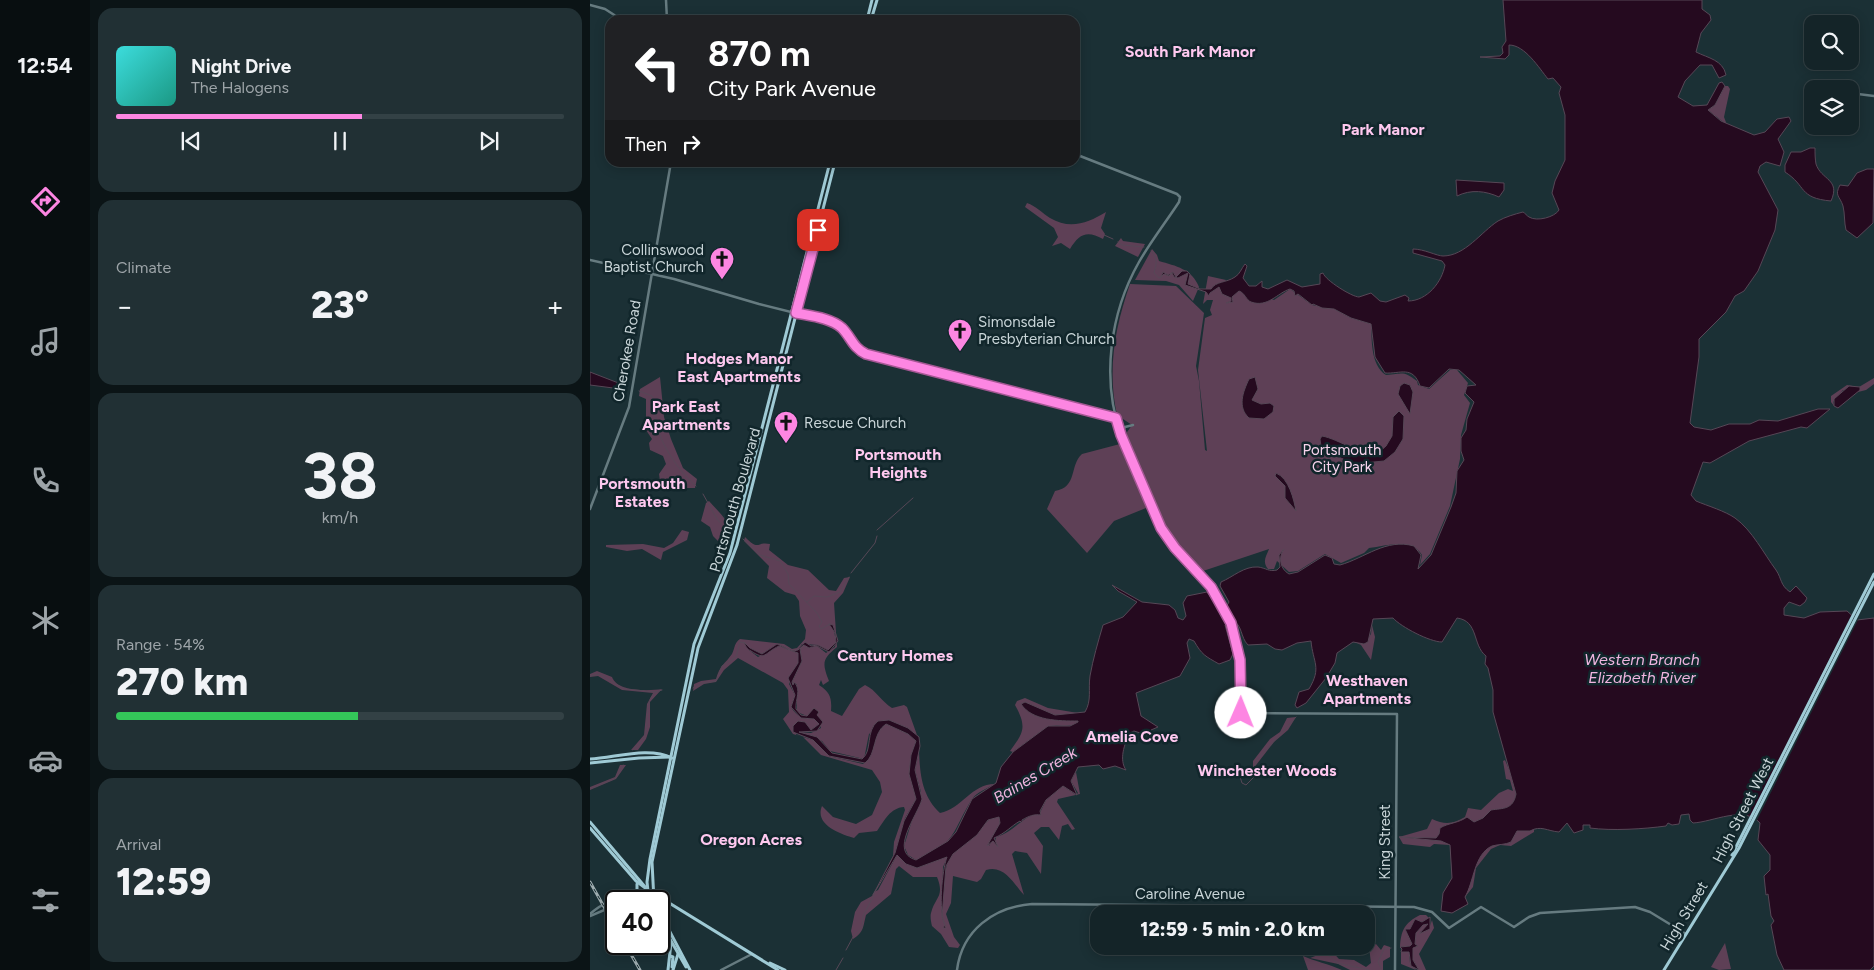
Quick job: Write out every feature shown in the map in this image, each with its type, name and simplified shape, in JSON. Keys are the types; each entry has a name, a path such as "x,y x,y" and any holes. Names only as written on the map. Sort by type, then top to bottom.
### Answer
{"main road":[{"path":"868,15 872,0"},
{"path":"872,15 876,0"},
{"name":"Portsmouth Boulevard","path":"652,890 652,862 684,701 700,640 735,553 829,167"},
{"name":"Portsmouth Boulevard","path":"794,312 834,167"},
{"name":"High Street West","path":"1723,873 1750,824 1857,612 1874,574"},
{"name":"High Street West","path":"1857,612 1874,582"},
{"path":"590,759 648,753 673,758"},
{"path":"590,763 639,758 673,758"},
{"name":"Portsmouth Boulevard","path":"648,890 648,872 673,758"},
{"path":"590,822 644,890"},
{"path":"590,828 636,876 645,890"},
{"path":"636,876 643,876 648,872"},
{"name":"High Street","path":"1664,970 1723,873"},
{"path":"636,881 638,890"},
{"path":"670,904 778,970"},
{"path":"670,934 688,969"},
{"path":"670,940 679,953"},
{"path":"672,970 679,953"},
{"path":"670,955 672,970"},
{"path":"769,963 784,970"},
{"path":"672,970 680,964 688,969"}],"street":[{"path":"666,0 667,15"},
{"path":"590,5 606,10 614,15"},
{"path":"1859,94 1874,96"},
{"path":"1080,156 1177,194 1180,198 1140,261 1119,310 1110,364 1116,418 1121,435"},
{"name":"Cherokee Road","path":"590,509 629,407 670,167"},
{"path":"590,260 652,274 836,324 846,333 856,348 866,354 1116,418"},
{"path":"1121,435 1126,427 1133,425"},
{"name":"King Street","path":"1121,435 1161,528 1175,548 1202,576 1221,603 1231,623 1240,660 1241,713 1397,714 1395,970"},
{"path":"590,915 605,904"},
{"name":"Caroline Avenue","path":"957,970 965,943 981,924 1003,910 1024,905 1414,907 1439,917 1449,928 1481,907 1514,927 1529,917 1540,913 1629,907 1650,912 1686,934"},
{"path":"590,915 605,909"},
{"path":"721,970 753,953"}],"green space":[{"path":"1725,86 1728,86 1730,89 1724,117 1727,125 1708,110 1715,105"},
{"path":"1027,203 1057,222 1065,224 1086,222 1106,212 1101,228 1105,234 1103,239 1088,234 1080,237 1070,249 1061,243 1052,246 1058,237 1054,228 1025,207"},
{"path":"1121,238 1123,241 1145,244 1138,257 1115,246"},
{"path":"1152,249 1159,261 1183,269 1196,281 1199,287 1193,301 1179,285 1166,281 1135,280"},
{"name":"Portsmouth City Park","path":"1208,276 1226,280 1223,285 1243,287 1274,300 1290,289 1312,305 1334,309 1351,318 1371,324 1374,358 1381,371 1386,375 1405,374 1417,381 1418,385 1429,389 1450,370 1457,370 1468,383 1464,395 1470,403 1461,435 1460,459 1450,506 1430,554 1420,565 1422,555 1417,549 1405,544 1369,548 1364,553 1341,563 1325,554 1298,571 1289,572 1277,561 1274,569 1268,569 1265,561 1269,549 1203,571 1190,564 1177,551 1155,512 1125,435 1132,425 1117,415 1113,382 1114,349 1120,316 1130,284 1176,286 1204,313 1196,366 1205,450 1207,451 1198,370 1205,318 1212,315 1210,310 1213,300 1207,300 1203,304"},
{"path":"660,377 664,417 683,468 697,479 695,488 677,488 672,491 660,481 659,474 666,464 663,456 650,450 649,443 652,439 646,430 646,399 639,396 640,389"},
{"path":"1874,378 1874,384 1866,390 1854,393 1860,390 1843,390 1833,402 1834,406 1831,402 1831,396 1847,385 1859,387"},
{"path":"1120,444 1135,472 1146,508 1114,521 1087,553 1047,509 1055,491 1062,489 1070,481 1078,459 1082,454"},
{"path":"709,501 727,522 730,534 726,549 713,536 710,527 701,521 706,503"},
{"path":"682,530 689,532 687,540 663,552 661,560 642,549 627,551 606,547 606,545 643,544 664,548 673,543"},
{"path":"745,537 756,545 770,544 769,550 788,565 808,570 829,590 836,591 844,578 850,577 843,593 834,603 836,635 833,625 836,642 828,650 818,645 802,644 798,650 793,651 777,644 762,654 750,648 744,642 749,650 758,657 779,646 798,653 798,663 789,684 795,695 791,707 798,715 803,718 814,719 819,724 811,730 800,721 796,735 793,734 783,719 789,712 788,690 783,683 738,658 724,670 716,682 704,684 693,691 694,684 716,679 740,639 784,644 792,649 797,648 805,639 806,630 800,616 799,601 795,595 785,592 767,578 769,566 744,541"},
{"path":"1372,625 1375,637 1371,660 1361,645 1355,642 1364,644 1371,634"},
{"path":"837,640 837,647 828,655 824,665 829,681 823,685 821,680 819,685 830,696 831,711 842,716 859,689 865,685 892,708 904,705 907,707 917,735 889,720 869,734 864,759 830,751 822,741 799,732 811,733 821,728 815,710 813,709 807,716 797,712 797,685 795,683 793,685 792,682 802,661 801,646 817,646 826,653 835,647"},
{"path":"597,671 612,677 615,682 627,688 642,690 662,689 650,702 650,727 646,739 638,750 631,750 644,735 647,704 653,693 622,690 598,676 590,677 590,674"},
{"path":"1025,698 1048,708 1078,713 1078,723 1050,726 1013,752 1010,751 1021,734 1022,729 1021,719 1015,705 1017,701"},
{"path":"1296,717 1288,730 1274,742 1253,769 1253,761 1270,739 1280,732 1287,718"},
{"path":"886,724 908,734 916,741 910,760 916,799 905,818 895,853 878,885 893,856 894,842 905,810 904,807 891,812 877,831 859,833 854,838 830,828 822,818 822,806 833,817 856,824 872,815 882,792 880,782 872,770 821,755 803,737 813,740 829,756 863,764 870,755 878,733"},
{"path":"919,751 923,785 929,800 940,813 948,811 979,788 995,784 972,799 952,836 939,849 916,860 908,855 904,846 921,792 915,770"},
{"path":"1505,760 1517,788 1509,832 1534,828 1534,832 1511,846 1500,845 1491,849 1476,868 1473,887 1465,897 1468,904 1452,913 1441,911 1443,893 1452,878 1450,845 1434,844 1430,847 1403,844 1399,837 1427,829 1432,819 1445,823 1457,821 1465,817 1468,808 1481,810 1499,793 1508,789 1513,791 1510,780 1506,779 1503,761"},
{"path":"620,765 626,765 616,779 590,790 590,787 615,777"},
{"path":"1076,772 1080,794 1076,795 1078,793 1071,781"},
{"path":"1063,786 1076,795 1058,799 1057,802 1075,829 1072,830 1068,824 1062,826 1059,840 1049,827 1041,827 1034,833 1043,846 1041,874 1027,853 1015,851 1012,854 1024,895 1008,876 998,870 986,870 977,882 953,876 951,903 946,914 954,937 960,945 958,948 949,947 941,934 932,926 931,913 940,893 937,877 913,877 899,866 896,869 891,894 866,915 861,931 853,939 851,931 855,912 861,902 872,896 878,890 897,855 917,868 948,856 943,867 942,918 946,867 955,851 973,838 986,823 995,817 999,817 1000,823 989,846 992,841 995,842 996,837 1007,833 1030,816 1036,813 1039,815 1046,800"},
{"path":"1420,915 1426,915 1429,918 1422,922 1415,920 1410,929 1405,929 1412,944 1400,947 1404,928 1410,921"},
{"path":"1432,920 1434,928 1419,954 1426,970 1419,970 1413,960 1416,933 1423,925 1429,924 1427,928 1420,932 1429,929"},
{"path":"1725,943 1731,969 1719,970 1711,967"},
{"path":"1375,944 1381,950 1384,945 1390,947 1390,957 1383,961 1383,970 1350,970 1338,964 1310,958 1318,955 1335,955 1339,959 1354,960 1366,967 1371,963 1370,955 1375,955"},
{"path":"1401,952 1409,952 1410,963 1416,970 1401,964"},
{"path":"1303,956 1332,966 1342,970 1308,970"}],"water":[{"name":"Western Branch Elizabeth River","path":"1503,0 1702,0 1702,9 1710,15 1711,20 1701,33 1696,52 1722,66 1726,75 1719,78 1712,65 1700,65 1685,81 1678,97 1693,106 1707,105 1719,83 1722,82 1725,86 1715,105 1708,110 1721,121 1754,135 1765,132 1777,119 1789,117 1791,121 1778,139 1784,152 1780,166 1766,162 1760,166 1758,172 1778,210 1775,230 1758,271 1744,291 1735,296 1726,312 1699,339 1699,357 1690,423 1694,427 1711,430 1729,424 1750,424 1759,420 1778,421 1818,409 1830,409 1807,428 1801,427 1749,441 1710,463 1703,462 1691,495 1696,501 1726,513 1741,523 1776,570 1784,587 1790,592 1796,586 1807,598 1800,606 1789,602 1784,608 1784,615 1804,618 1820,612 1847,611 1857,620 1874,618 1874,966 1870,970 1784,970 1777,955 1771,925 1774,921 1771,916 1768,894 1766,895 1764,876 1770,870 1770,855 1758,840 1760,823 1746,815 1728,816 1693,823 1690,820 1689,814 1681,815 1679,824 1672,825 1668,823 1666,826 1638,829 1599,829 1590,828 1590,825 1583,825 1583,830 1574,833 1567,823 1559,832 1541,828 1530,831 1517,831 1511,842 1492,846 1481,855 1465,897 1468,904 1452,913 1441,911 1443,893 1452,878 1450,845 1441,841 1399,837 1436,838 1440,828 1443,826 1461,821 1467,817 1474,822 1483,818 1491,810 1510,806 1516,794 1493,712 1493,690 1488,668 1485,664 1486,656 1469,624 1457,618 1442,642 1430,640 1402,626 1393,618 1373,619 1368,642 1364,644 1353,642 1337,653 1335,663 1326,678 1306,703 1297,708 1295,705 1299,692 1309,689 1315,675 1316,665 1311,641 1297,643 1282,650 1275,649 1267,644 1248,645 1240,628 1232,620 1225,625 1233,654 1230,660 1219,664 1204,655 1194,641 1189,639 1187,643 1190,658 1180,676 1136,693 1141,716 1158,727 1151,730 1153,737 1134,731 1130,733 1123,752 1123,762 1126,770 1115,766 1103,769 1099,765 1078,767 1071,781 1077,795 1063,786 1046,800 1040,811 1041,815 1027,817 1022,820 1022,823 1020,821 994,838 998,847 993,841 987,846 1000,823 999,817 988,820 977,835 953,854 946,866 942,914 942,881 947,857 917,868 906,864 897,855 873,895 895,853 904,821 916,799 909,774 911,755 916,741 908,734 886,724 878,733 869,759 865,763 829,756 813,740 793,732 793,726 798,721 805,722 811,730 819,724 814,719 801,718 791,707 795,695 788,678 798,663 798,653 779,646 762,656 748,649 744,642 750,648 762,654 777,644 793,651 798,650 805,642 811,646 818,645 828,650 836,642 835,633 829,624 833,625 838,641 829,652 817,646 809,648 804,645 800,649 802,661 792,682 798,688 796,709 801,715 807,716 814,708 819,712 817,715 823,722 817,731 799,732 817,737 832,753 862,759 867,751 874,725 878,721 889,720 908,728 919,737 920,746 915,770 922,799 907,832 905,841 905,849 908,856 916,860 948,841 956,832 972,799 996,783 1001,767 1013,752 1048,726 1070,726 1078,722 1039,717 1026,710 1021,704 1025,702 1055,715 1085,712 1089,699 1091,670 1103,625 1123,617 1137,602 1118,591 1112,585 1142,602 1169,605 1175,610 1178,618 1183,620 1186,616 1183,603 1187,596 1207,592 1218,608 1226,607 1229,602 1220,586 1221,582 1243,570 1253,567 1272,571 1277,570 1280,567 1279,555 1284,549 1281,563 1289,574 1298,572 1325,555 1332,558 1334,564 1340,565 1385,547 1404,544 1414,546 1421,555 1418,569 1431,555 1456,493 1457,471 1464,460 1461,451 1461,438 1466,430 1467,419 1474,402 1465,393 1467,386 1476,385 1459,370 1449,369 1429,388 1420,386 1414,375 1410,373 1385,373 1375,357 1371,324 1351,318 1334,309 1312,305 1298,294 1295,296 1294,291 1290,289 1262,303 1249,301 1239,291 1232,297 1233,302 1226,303 1231,301 1231,298 1222,294 1219,287 1210,293 1209,296 1206,292 1185,285 1188,273 1178,278 1174,277 1172,273 1169,276 1164,274 1161,277 1163,272 1168,275 1173,272 1176,277 1182,271 1187,271 1190,274 1188,284 1200,289 1211,289 1213,286 1237,276 1245,264 1247,266 1243,278 1249,286 1256,286 1262,281 1262,287 1268,289 1287,280 1302,287 1320,284 1320,274 1323,273 1333,284 1359,297 1371,293 1380,301 1386,302 1405,295 1409,298 1408,301 1421,298 1437,284 1445,265 1442,261 1413,253 1413,249 1440,256 1451,255 1466,248 1504,218 1523,212 1528,217 1541,219 1554,215 1559,210 1552,193 1555,181 1565,160 1565,115 1559,93 1561,87 1553,78 1548,79 1526,53 1515,46 1509,45 1509,55 1505,59 1480,57 1500,56 1503,53 1502,47 1506,41"},
{"path":"1815,148 1818,169 1834,188 1831,201 1808,194 1785,172 1785,165 1791,152 1801,152"},
{"path":"1867,169 1874,169 1873,223 1857,238 1846,230 1843,206 1838,192 1840,185 1848,186 1857,173"},
{"path":"1456,180 1504,183 1504,190 1499,197 1489,193 1478,192 1468,192 1457,196"},
{"path":"590,372 621,384 621,389 590,385"},
{"path":"1255,377 1258,389 1252,400 1261,404 1270,403 1274,406 1273,412 1264,419 1249,418 1243,409 1242,399 1245,389 1249,379"},
{"path":"1404,383 1410,385 1413,392 1410,414 1398,394 1400,386"},
{"path":"1849,386 1860,387 1860,390 1838,408 1834,406 1834,399"},
{"path":"1399,411 1404,416 1403,439 1395,452 1384,461 1353,464 1335,455 1322,454 1320,439 1322,436 1365,453 1377,454 1386,446 1392,436 1393,417"},
{"path":"1276,473 1288,484 1296,511 1285,498 1285,486 1275,476"},
{"path":"1430,917 1430,929 1419,934 1428,924 1423,925 1416,933 1415,944 1418,946 1413,948 1413,960 1419,970 1411,966 1409,952 1401,952 1402,949 1400,947 1412,944 1405,929 1410,929 1415,919 1422,922"}],"pier":[{"path":"1852,614 1859,618 1756,822 1749,819"}],"waterway":[{"path":"1104,235 1113,239"},
{"path":"1118,242 1122,245 1144,247"},
{"path":"1151,251 1156,259 1154,273 1159,278 1161,277"},
{"name":"Baines Creek","path":"639,391 652,396 655,404 658,430 665,446 679,468 696,486"},
{"name":"Baines Creek","path":"703,494 717,519 732,536"},
{"path":"877,530 913,498"},
{"path":"851,573 875,543 877,536"},
{"name":"Baines Creek","path":"743,539 760,555 780,561 788,574 789,584 817,613 822,622 819,626 821,629 830,624"},
{"path":"807,602 814,596 827,597 840,592 849,577"},
{"path":"693,688 703,683 716,681 722,666 736,657 740,642 745,643"},
{"path":"590,676 599,674 624,689 657,692"},
{"path":"633,750 645,735 649,702 656,692 662,690"},
{"path":"1236,764 1242,783 1246,785 1254,777 1256,761 1296,717"},
{"path":"590,789 616,778 623,765"},
{"path":"846,950 853,937 862,928 863,916 874,895"},
{"path":"1382,970 1378,962 1384,949 1391,948"},
{"path":"1328,955 1337,963 1369,970"},
{"path":"836,970 843,958"}],"railway":[{"path":"590,882 605,909"},
{"path":"631,955 640,970"}],"place":[{"name":"Collinswood Baptist Church","path":"722,280"},
{"name":"Simonsdale Presbyterian Church","path":"960,352"},
{"name":"Rescue Church","path":"786,444"}],"district":[{"name":"South Park Manor","path":"1190,51"},
{"name":"Park Manor","path":"1383,129"},
{"name":"Hodges Manor East Apartments","path":"739,367"},
{"name":"Park East Apartments","path":"686,415"},
{"name":"Portsmouth Heights","path":"898,463"},
{"name":"Portsmouth Estates","path":"642,492"},
{"name":"Century Homes","path":"895,655"},
{"name":"Westhaven Apartments","path":"1367,689"},
{"name":"Amelia Cove","path":"1132,736"},
{"name":"Winchester Woods","path":"1267,770"},
{"name":"Oregon Acres","path":"751,839"}],"route":[{"path":"818,230 796,313 836,324 846,333 856,348 866,354 1116,418 1156,521 1175,548 1211,587 1231,623 1240,660 1241,713"}]}
